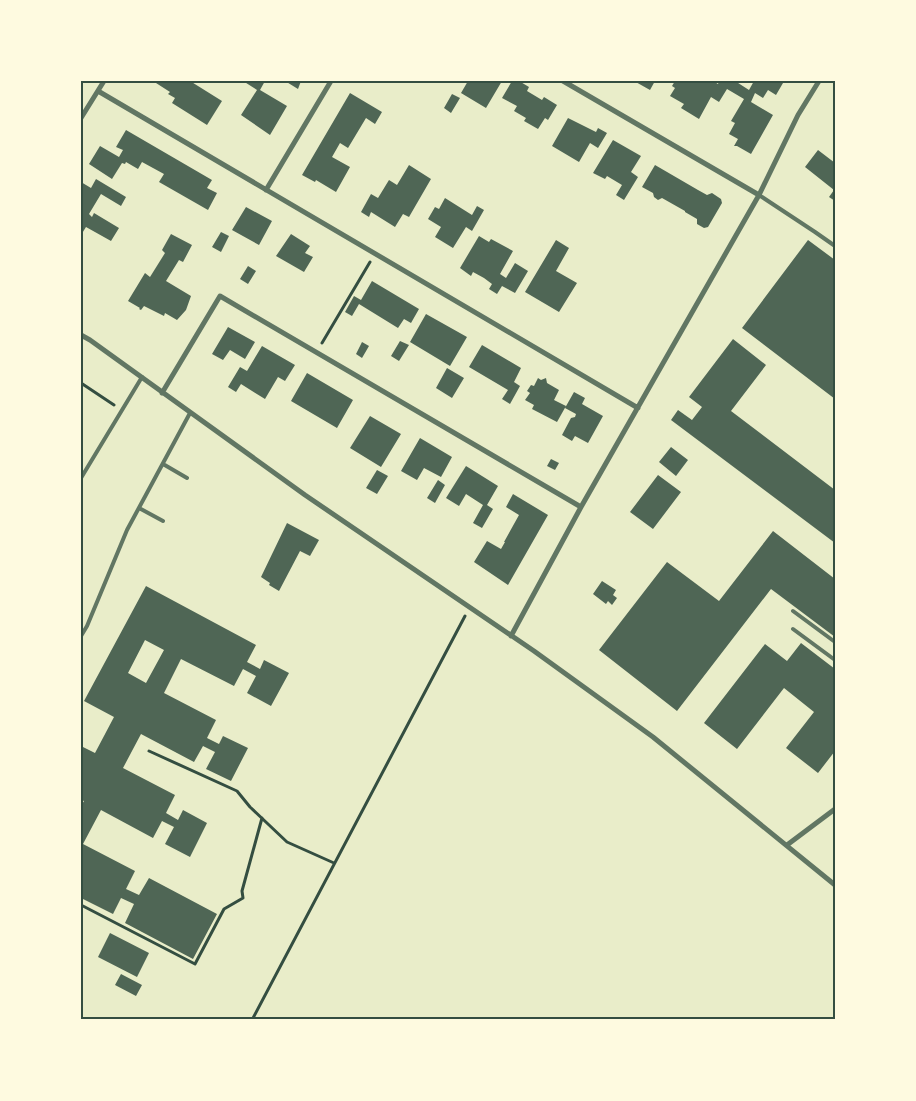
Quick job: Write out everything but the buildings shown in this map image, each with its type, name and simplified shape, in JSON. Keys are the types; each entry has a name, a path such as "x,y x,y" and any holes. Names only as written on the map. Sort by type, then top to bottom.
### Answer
{"street":[{"path":"81,118 104,81"},
{"path":"266,190 331,81"},
{"path":"563,81 759,195"},
{"path":"511,636 581,507 759,195 798,115 819,81"},
{"path":"98,91 638,408"},
{"path":"162,393 220,296 581,507"},
{"path":"81,335 653,737 835,885"},
{"path":"787,845 835,809"}],"lane":[{"path":"759,195 835,246"},
{"path":"82,476 142,378"},
{"path":"81,636 87,626 127,530 190,413"},
{"path":"163,464 187,478"},
{"path":"139,508 163,521"},
{"path":"793,612 835,642"},
{"path":"793,628 835,660"}],"path":[{"path":"316,352 375,254"},
{"path":"81,383 122,410"},
{"path":"252,1020 470,607"},
{"path":"150,751 237,791 287,842 334,863"},
{"path":"81,905 195,964 224,909 243,898 242,891 262,818"}]}
